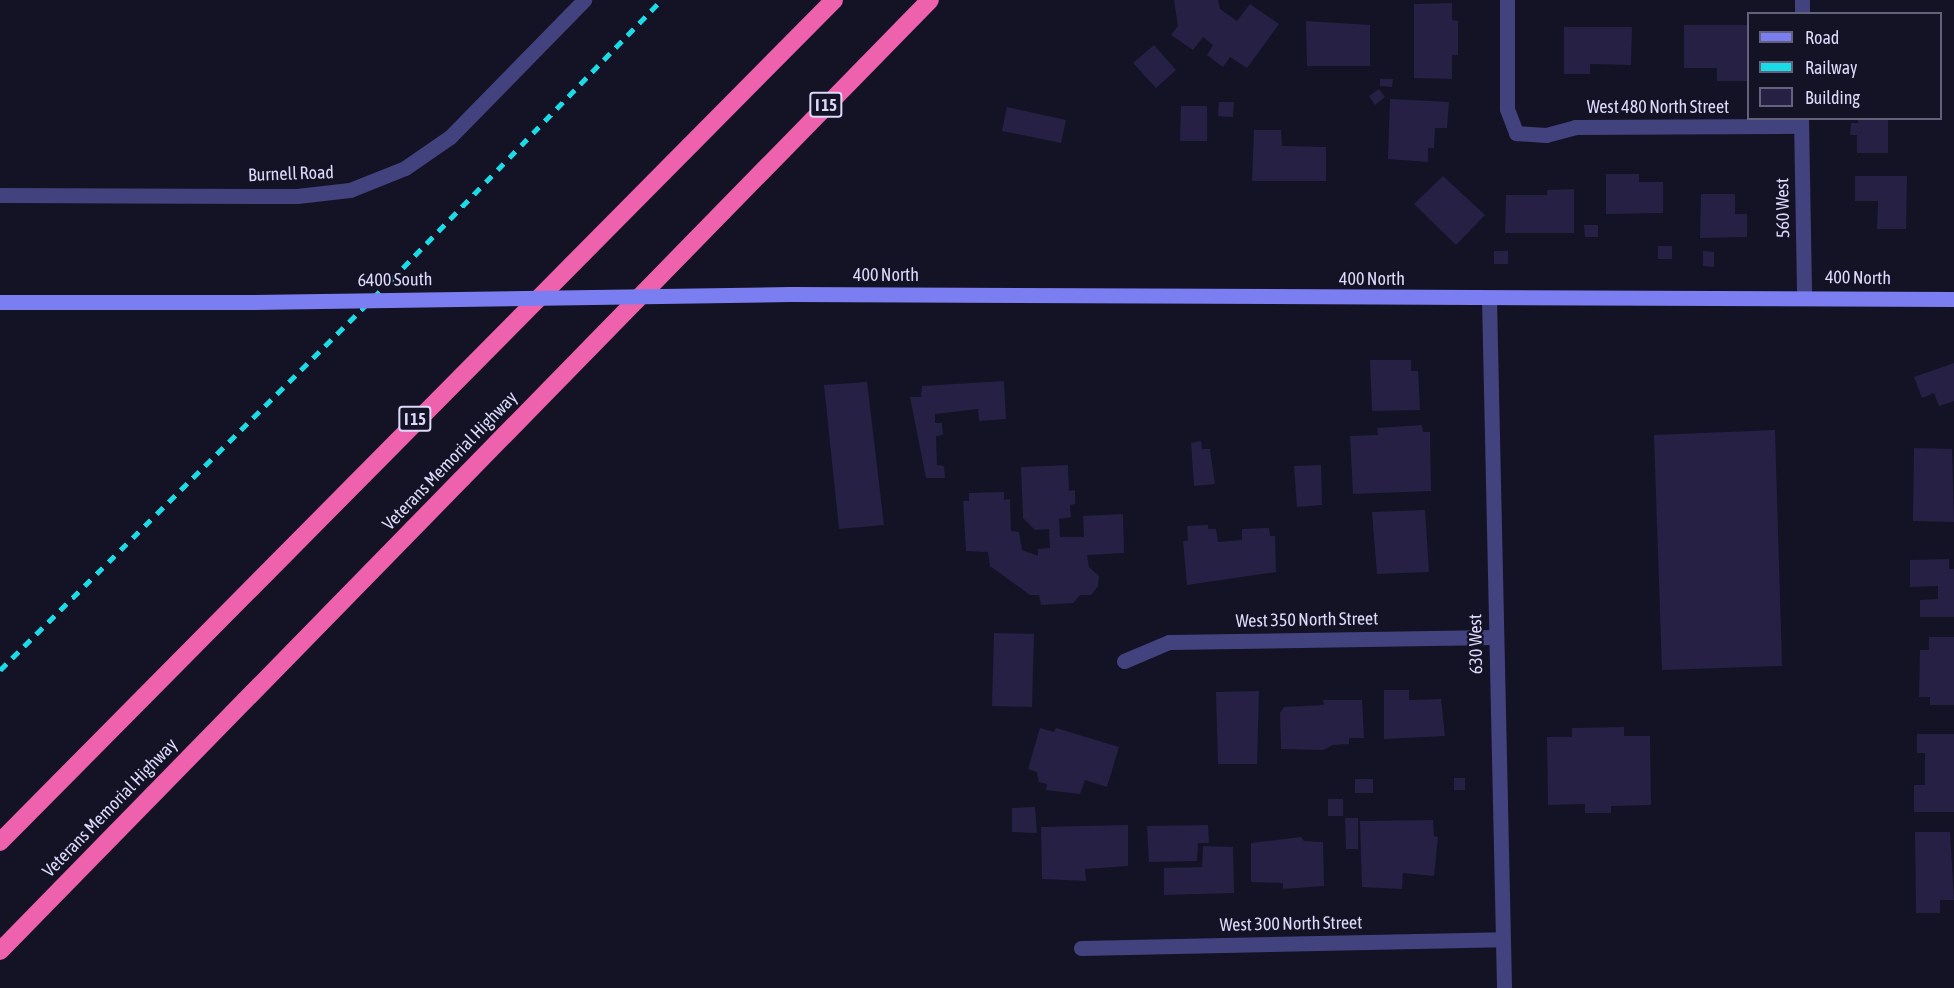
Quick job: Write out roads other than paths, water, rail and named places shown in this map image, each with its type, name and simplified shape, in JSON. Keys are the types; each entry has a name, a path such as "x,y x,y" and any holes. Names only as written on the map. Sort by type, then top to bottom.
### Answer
{"highway":[{"name":"I 15","path":"0,842 350,485 834,0"},
{"name":"Veterans Memorial Highway","path":"0,951 930,0"}],"main road":[{"name":"400 North","path":"790,294 1489,299 1804,297 1954,299"},
{"name":"6400 South","path":"0,302 250,302 790,294"}],"street":[{"name":"Burnell Road","path":"0,195 297,196 350,190 405,168 450,137 584,0"},
{"name":"West 480 North Street","path":"1507,0 1507,109 1516,133 1546,135 1575,127 1801,122"},
{"name":"560 West","path":"1801,122 1804,297"},
{"name":"630 West","path":"1489,299 1504,988"},
{"name":"West 350 North Street","path":"1124,661 1168,642 1495,637"},
{"name":"West 300 North Street","path":"1081,948 1502,939"}],"railway":[{"path":"0,670 391,280 661,0"}]}
